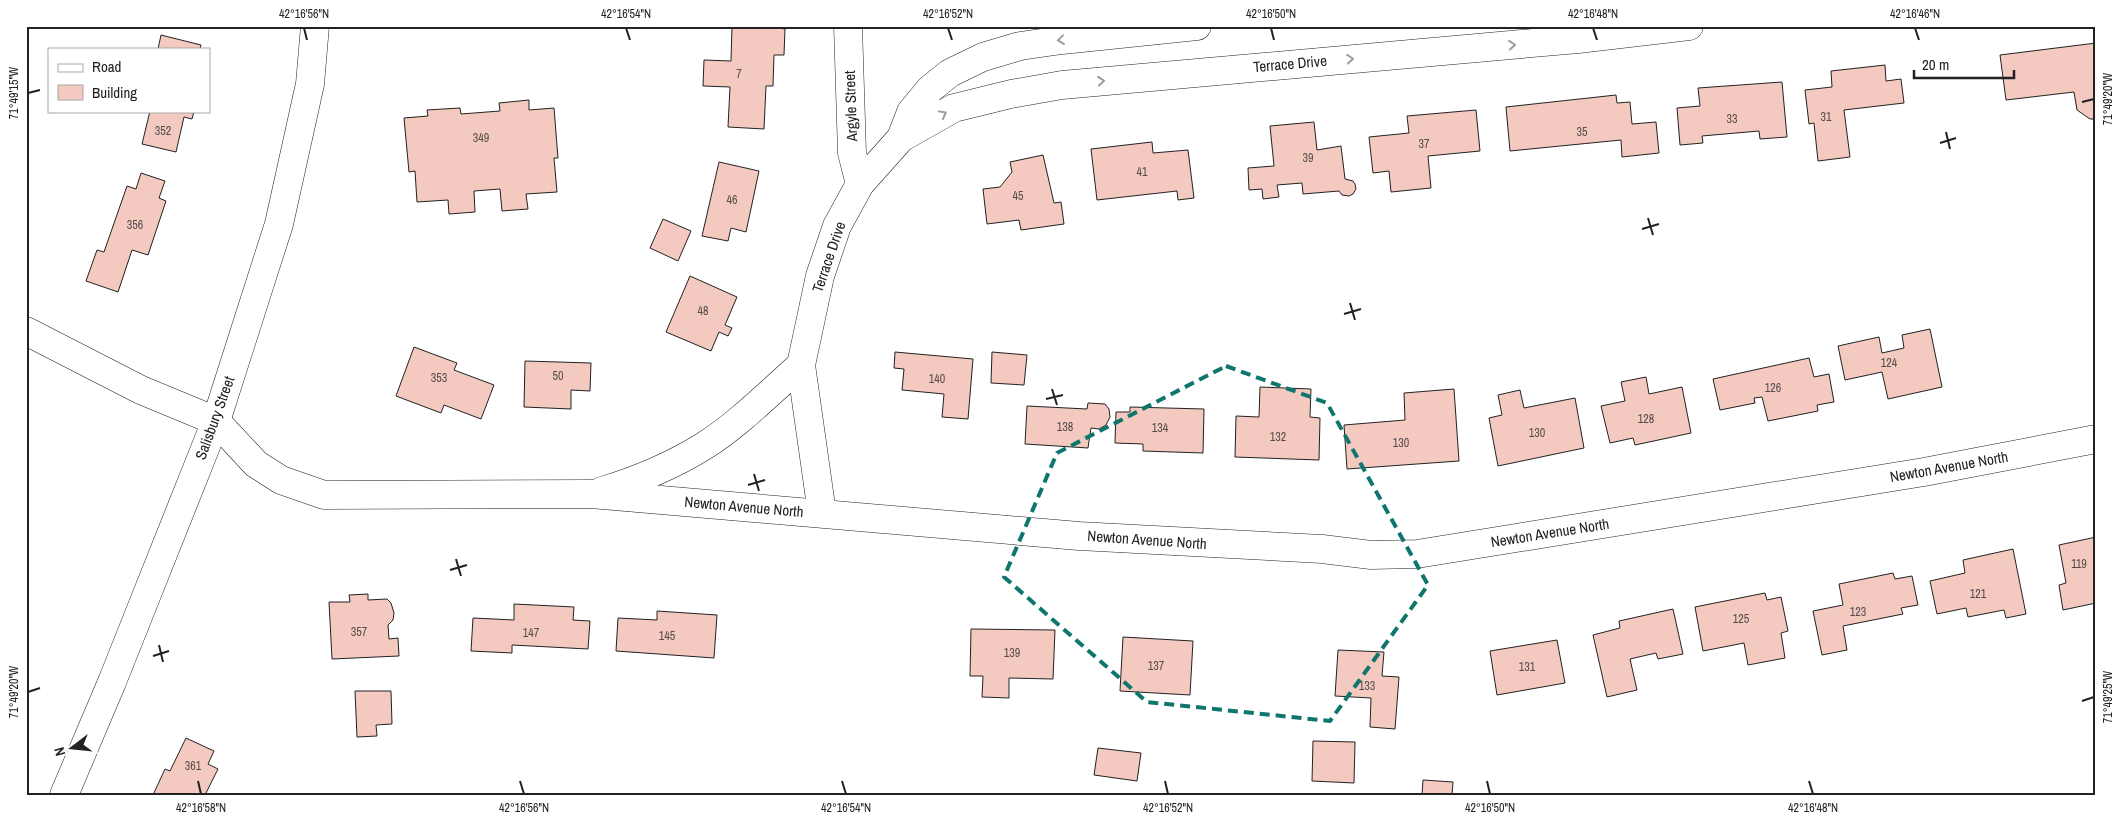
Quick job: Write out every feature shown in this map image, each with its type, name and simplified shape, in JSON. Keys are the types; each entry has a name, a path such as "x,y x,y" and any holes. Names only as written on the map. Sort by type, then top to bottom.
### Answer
{"street":[{"name":"Salisbury Street","path":"64,795 112,682 216,421 279,224 310,84 315,26"},
{"name":"Argyle Street","path":"848,26 852,153 860,184"},
{"name":"Terrace Drive","path":"901,138 911,112 930,89 950,73 982,57 1020,46 1197,26"},
{"name":"Terrace Drive","path":"822,513 801,364 820,276 837,226 860,184 901,138 954,108 1011,94 1062,85 1578,39 1689,26"},
{"path":"26,331 141,390 216,421"},
{"path":"592,494 632,482 668,466 705,446 738,420 801,364"},
{"name":"Newton Avenue North","path":"216,421 256,464 280,480 324,495 592,494 1079,536 1322,549 1371,555 1418,554 1924,472 2096,439"}],"highlighted area":[{"path":"1226,366 1327,403 1428,585 1330,721 1147,702 1004,577 1057,453"}],"building":[{"path":"732,26 778,26 778,28 785,29 784,55 774,55 773,86 766,86 764,129 728,127 730,87 703,86 704,60 731,61"},
{"path":"161,35 201,45 200,48 158,48"},
{"path":"2096,43 2096,119 2090,119 2077,110 2074,92 2006,100 2000,55"},
{"path":"1885,65 1886,81 1901,79 1904,103 1844,110 1850,157 1818,161 1814,123 1809,124 1805,90 1832,87 1831,71"},
{"path":"1782,82 1787,137 1760,139 1759,131 1702,136 1703,143 1680,145 1677,108 1700,106 1698,88"},
{"path":"1616,95 1617,103 1630,102 1632,124 1656,122 1659,153 1622,157 1621,140 1510,151 1506,107"},
{"path":"529,100 529,110 554,108 558,158 554,158 557,192 526,194 528,209 502,211 500,189 474,191 475,212 449,214 448,200 417,202 415,171 409,172 404,118 428,116 427,110 460,108 461,114 500,111 499,103"},
{"path":"1476,110 1480,151 1428,156 1431,188 1391,192 1389,171 1373,173 1369,137 1409,133 1407,116"},
{"path":"150,112 194,112 192,119 184,117 176,152 142,144"},
{"path":"1314,122 1317,150 1341,146 1345,179 1353,181 1355,184 1356,189 1353,194 1349,196 1342,195 1339,191 1303,194 1302,183 1277,185 1279,197 1263,199 1262,189 1249,190 1248,168 1274,166 1270,126"},
{"path":"1152,142 1153,153 1188,150 1194,198 1178,200 1177,191 1097,200 1091,149"},
{"path":"1043,155 1054,203 1061,202 1064,224 1021,230 1019,220 987,224 983,189 1000,187 1012,172 1010,162"},
{"path":"719,162 759,171 746,232 731,228 728,241 702,236"},
{"path":"141,173 165,181 159,198 166,201 148,255 132,250 118,292 86,281 97,250 104,252 127,186 136,189"},
{"path":"663,219 691,231 678,261 650,248"},
{"path":"690,276 737,297 725,325 732,328 728,336 719,332 711,351 666,332"},
{"path":"1930,329 1942,387 1888,399 1882,372 1845,380 1838,346 1879,337 1882,353 1904,348 1902,335"},
{"path":"414,347 457,363 454,370 494,385 481,419 444,405 441,413 396,396"},
{"path":"895,352 973,359 968,419 942,417 944,394 902,390 904,369 894,368"},
{"path":"992,352 1027,355 1024,385 991,383"},
{"path":"1809,358 1814,377 1829,374 1834,402 1817,405 1818,411 1768,421 1762,397 1754,398 1755,403 1720,410 1713,379"},
{"path":"525,361 591,363 590,391 571,390 571,409 524,407"},
{"path":"1646,377 1649,394 1682,387 1691,433 1635,445 1633,438 1610,443 1601,406 1625,401 1621,382"},
{"path":"1260,387 1311,389 1310,417 1320,418 1319,460 1235,457 1236,416 1259,417"},
{"path":"1454,389 1459,461 1347,469 1344,425 1405,420 1404,393"},
{"path":"1520,390 1524,408 1575,398 1584,448 1498,466 1489,418 1502,415 1498,395"},
{"path":"1088,403 1105,404 1109,409 1110,417 1106,425 1099,429 1091,428 1088,448 1025,444 1027,406 1087,409"},
{"path":"1130,407 1204,409 1203,453 1143,451 1143,444 1115,443 1116,412 1130,412"},
{"path":"2096,537 2096,603 2063,610 2059,585 2066,583 2059,545"},
{"path":"2013,549 2026,614 2006,618 2004,610 1968,617 1966,608 1937,614 1930,581 1965,573 1963,560"},
{"path":"1893,573 1895,579 1912,576 1918,605 1901,608 1903,614 1843,626 1847,650 1822,655 1813,611 1843,605 1839,584"},
{"path":"1765,593 1767,600 1781,597 1788,631 1781,633 1785,658 1748,665 1744,643 1703,651 1695,607"},
{"path":"368,594 368,600 387,599 391,603 394,613 393,620 388,625 389,639 398,638 399,656 332,659 329,602 350,602 349,595"},
{"path":"514,604 574,607 573,620 590,621 588,649 512,645 512,653 471,651 473,618 514,620"},
{"path":"1673,609 1683,654 1658,659 1656,653 1630,659 1637,690 1607,697 1593,635 1620,628 1619,621"},
{"path":"657,611 717,615 714,658 616,651 618,618 657,620"},
{"path":"971,629 1055,630 1053,679 1009,678 1009,698 982,697 983,676 970,676"},
{"path":"1123,637 1193,641 1190,695 1120,691"},
{"path":"1557,640 1565,683 1497,695 1490,651"},
{"path":"1338,650 1384,652 1382,676 1399,677 1395,729 1370,727 1371,698 1335,696"},
{"path":"355,691 391,691 392,724 376,725 377,736 357,737"},
{"path":"186,738 214,751 208,764 218,769 205,795 153,795 165,769 170,771"},
{"path":"1313,741 1355,742 1354,783 1312,781"},
{"path":"1098,748 1141,753 1137,781 1094,775"},
{"path":"1423,780 1453,782 1452,795 1422,795"}]}
